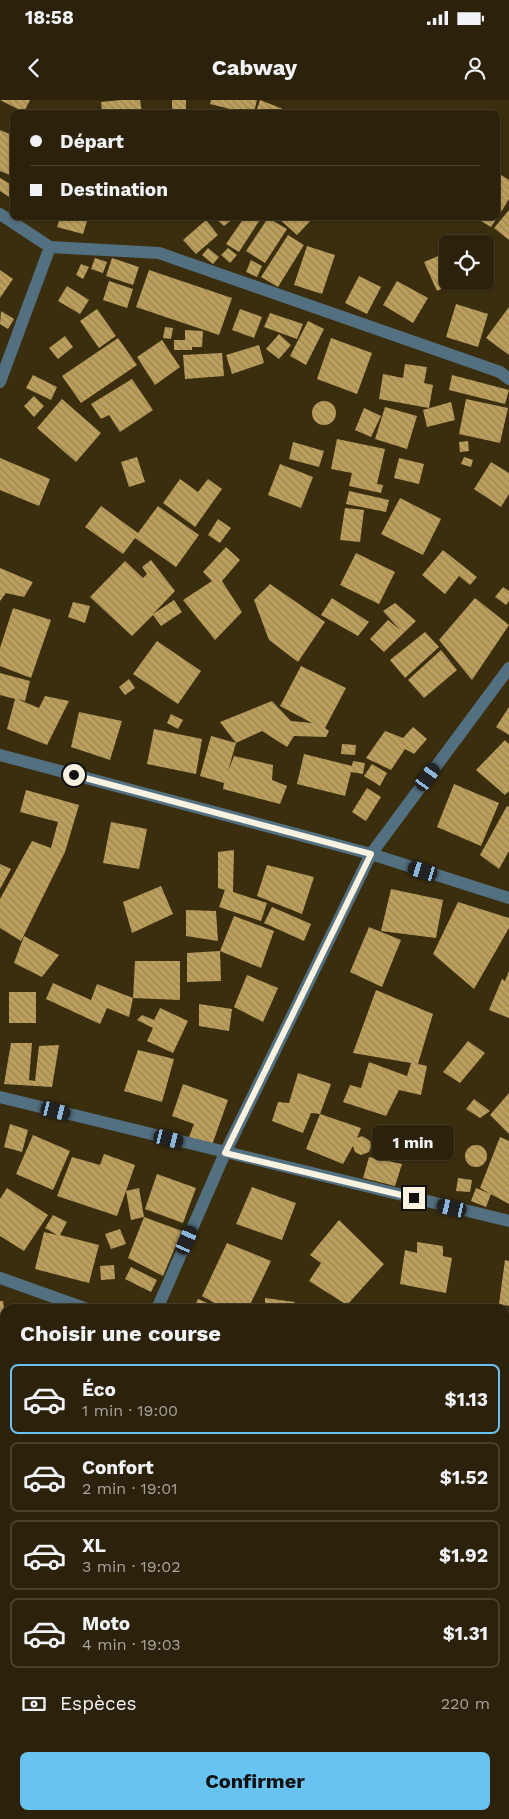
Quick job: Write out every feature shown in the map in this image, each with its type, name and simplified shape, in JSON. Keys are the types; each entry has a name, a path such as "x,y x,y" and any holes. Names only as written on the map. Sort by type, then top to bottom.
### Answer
{"street":[{"path":"0,214 50,247 158,253 500,372 509,378"},
{"path":"0,382 50,247"},
{"path":"159,1304 225,1153 371,854 509,668"},
{"path":"0,755 371,854 509,898"},
{"path":"0,1097 509,1221"},
{"path":"0,1278 73,1304"}],"building":[{"path":"0,100 30,100 25,110 20,110"},
{"path":"140,100 142,110 102,110 101,102"},
{"path":"172,100 186,100 186,110 172,110"},
{"path":"211,100 257,100 254,110 234,110 210,104"},
{"path":"260,100 283,109 283,110 257,110"},
{"path":"0,130 10,134 10,175 0,171"},
{"path":"500,174 509,180 509,199 500,214"},
{"path":"0,178 10,184 10,198 0,191"},
{"path":"509,210 509,240 494,228"},
{"path":"59,220 87,220 83,234 57,227"},
{"path":"206,220 218,235 196,254 183,240"},
{"path":"217,220 232,220 224,226"},
{"path":"243,220 260,220 239,252 226,244"},
{"path":"267,220 271,220 287,229 265,263 246,251"},
{"path":"280,220 311,220 297,235"},
{"path":"479,220 496,220 491,227"},
{"path":"288,235 304,245 278,287 261,277"},
{"path":"307,246 335,255 322,294 294,285"},
{"path":"208,248 219,257 213,264 202,255"},
{"path":"228,248 237,255 230,263 221,255"},
{"path":"439,256 439,290 437,291 424,262"},
{"path":"95,258 107,262 103,273 91,269"},
{"path":"112,258 139,267 133,285 106,276"},
{"path":"251,260 262,266 257,277 246,272"},
{"path":"81,264 89,267 83,279 76,275"},
{"path":"0,270 13,279 0,298"},
{"path":"149,270 232,298 219,335 136,307"},
{"path":"359,276 381,287 367,314 345,303"},
{"path":"109,281 133,289 127,308 103,300"},
{"path":"397,281 428,298 413,323 383,305"},
{"path":"67,286 89,300 80,314 58,301"},
{"path":"456,304 488,314 478,347 446,337"},
{"path":"509,307 509,355 486,338"},
{"path":"97,309 116,336 99,348 80,321"},
{"path":"240,309 262,317 254,338 232,330"},
{"path":"1,311 14,319 8,329 0,324"},
{"path":"270,313 303,324 297,339 264,327"},
{"path":"308,321 324,329 306,365 290,356"},
{"path":"165,327 173,328 171,339 163,338"},
{"path":"185,330 203,331 202,347 192,347 192,350 174,350 174,340 185,340"},
{"path":"279,334 291,345 279,359 266,349"},
{"path":"65,336 73,347 58,359 49,348"},
{"path":"118,338 137,365 81,403 62,376"},
{"path":"331,338 372,353 357,394 317,379"},
{"path":"162,340 180,367 155,385 137,357"},
{"path":"259,345 264,363 232,374 226,355"},
{"path":"222,353 224,376 185,379 183,355"},
{"path":"405,364 427,367 424,383 433,385 429,408 379,399 383,374 403,378"},
{"path":"33,375 57,387 51,400 26,388"},
{"path":"452,375 509,390 505,404 449,390"},
{"path":"132,379 153,410 120,432 109,415 101,419 91,404"},
{"path":"34,396 44,406 34,417 24,406"},
{"path":"62,399 101,433 76,462 37,428"},
{"path":"466,399 508,408 500,443 459,434"},
{"path":"324,401 333,404 336,413 333,422 324,425 315,422 312,413 315,404"},
{"path":"451,402 455,420 427,427 423,410"},
{"path":"385,407 417,416 407,449 375,439"},
{"path":"364,408 381,416 371,437 355,430"},
{"path":"337,439 385,449 377,484 383,485 381,493 349,486 352,473 331,469"},
{"path":"468,441 469,451 460,452 459,442"},
{"path":"293,442 324,451 319,467 289,459"},
{"path":"137,457 145,482 129,487 121,462"},
{"path":"464,457 473,460 471,467 461,464"},
{"path":"0,458 50,479 39,506 0,490"},
{"path":"399,458 424,464 419,484 394,478"},
{"path":"491,462 509,473 509,494 501,507 474,489"},
{"path":"280,464 313,477 301,508 268,495"},
{"path":"180,479 198,492 208,479 222,489 195,527 163,503"},
{"path":"349,491 389,500 386,512 346,504"},
{"path":"400,498 441,519 423,555 381,534"},
{"path":"101,506 138,533 158,506 199,535 176,567 135,538 123,554 85,527"},
{"path":"345,508 364,510 360,542 340,540"},
{"path":"218,519 231,528 220,543 208,535"},
{"path":"226,547 240,560 222,581 242,612 215,640 183,600 212,581 203,572"},
{"path":"443,550 477,577 470,585 459,576 445,594 422,575"},
{"path":"356,553 395,572 379,604 340,585"},
{"path":"151,560 175,591 153,614 174,600 182,612 161,626 153,615 132,636 90,597 125,561 143,578 147,574 142,567"},
{"path":"0,568 33,582 24,597 6,593 0,601"},
{"path":"270,584 325,622 298,662 269,640 254,600"},
{"path":"503,587 509,591 509,601 506,605 495,597"},
{"path":"332,598 369,622 358,636 321,615"},
{"path":"475,598 509,625 472,680 439,640"},
{"path":"73,602 90,606 85,623 68,617"},
{"path":"395,603 416,621 384,652 370,639 388,620 400,630 383,611"},
{"path":"13,608 51,620 31,678 0,666 0,648"},
{"path":"425,632 439,647 405,678 390,660"},
{"path":"157,641 201,671 178,704 133,674"},
{"path":"441,650 457,670 424,698 408,680"},
{"path":"301,666 346,688 325,728 329,731 326,737 294,736 287,747 262,731 236,743 220,722 272,701 291,721 312,723 280,706"},
{"path":"0,673 30,681 25,701 17,699 39,708 45,696 69,701 47,745 7,729 15,699 0,695"},
{"path":"129,679 135,688 125,695 119,687"},
{"path":"509,707 509,735 496,727"},
{"path":"79,712 122,721 110,760 71,747"},
{"path":"171,714 183,720 178,729 167,723"},
{"path":"413,727 427,739 414,754 405,749 391,770 366,758 385,731 403,738"},
{"path":"154,729 202,739 196,774 147,764"},
{"path":"211,736 236,743 228,771 234,756 273,765 272,780 287,786 280,804 223,789 224,783 200,776"},
{"path":"505,740 509,744 509,791 505,795 476,770"},
{"path":"342,744 356,745 355,755 341,754"},
{"path":"304,754 352,766 353,761 365,763 363,774 351,772 345,796 297,784"},
{"path":"372,764 387,773 380,786 364,776"},
{"path":"454,784 499,803 481,846 437,827"},
{"path":"367,788 381,797 366,821 352,812"},
{"path":"26,790 79,805 65,852 21,941 0,928 0,899 32,841 51,848 58,822 20,812"},
{"path":"507,806 509,807 509,851 499,869 480,855"},
{"path":"111,822 147,829 139,869 103,863"},
{"path":"234,850 233,892 267,903 261,921 219,907 225,890 218,888 218,852"},
{"path":"0,864 11,869 0,889"},
{"path":"267,865 314,877 302,914 257,896"},
{"path":"161,886 173,914 132,933 123,902"},
{"path":"391,889 443,900 436,938 381,931"},
{"path":"458,902 509,918 509,928 474,989 433,954"},
{"path":"272,907 311,924 304,941 264,923"},
{"path":"186,910 216,911 218,941 186,936"},
{"path":"234,916 274,931 261,968 220,951"},
{"path":"369,927 401,940 382,987 350,972"},
{"path":"24,936 59,955 42,977 14,963"},
{"path":"220,951 221,981 187,982 187,953"},
{"path":"135,961 180,961 180,1000 133,998"},
{"path":"509,971 509,1018 489,1010 502,979 505,981"},
{"path":"247,975 278,988 263,1022 234,1007"},
{"path":"53,983 91,1000 97,984 133,998 129,1017 107,1008 100,1024 46,999"},
{"path":"376,990 433,1014 418,1064 427,1066 421,1095 399,1090 386,1116 343,1102 350,1085 361,1088 369,1062 407,1076 411,1063 353,1053"},
{"path":"9,992 36,992 36,1023 9,1023"},
{"path":"199,1004 232,1009 229,1031 199,1026"},
{"path":"160,1008 188,1021 173,1053 147,1041 153,1028 137,1020 142,1015 154,1020"},
{"path":"468,1041 485,1053 460,1083 443,1072"},
{"path":"11,1043 32,1043 29,1080 35,1081 39,1046 59,1045 52,1087 4,1084"},
{"path":"138,1050 174,1059 162,1102 124,1091"},
{"path":"298,1073 331,1084 320,1114 311,1113 303,1133 272,1121 278,1102 289,1103"},
{"path":"183,1084 228,1100 212,1145 189,1137 194,1124 172,1116"},
{"path":"509,1093 509,1134 490,1115"},
{"path":"474,1099 490,1111 480,1118 466,1109"},
{"path":"320,1114 361,1128 357,1138 362,1136 370,1141 369,1152 361,1155 355,1152 353,1146 343,1164 306,1149"},
{"path":"10,1124 28,1130 22,1152 4,1147"},
{"path":"33,1135 70,1151 53,1190 16,1174"},
{"path":"500,1137 509,1141 509,1204 480,1188"},
{"path":"476,1145 484,1148 487,1156 484,1164 476,1167 468,1164 465,1156 468,1148"},
{"path":"104,1154 135,1165 117,1216 57,1196 72,1157 100,1165"},
{"path":"369,1157 402,1164 395,1186 363,1178"},
{"path":"157,1174 196,1188 183,1223 145,1209"},
{"path":"458,1178 472,1180 470,1192 456,1191"},
{"path":"252,1187 296,1203 282,1240 236,1224"},
{"path":"7,1188 48,1215 24,1251 0,1236 0,1199"},
{"path":"139,1188 144,1217 131,1220 126,1191"},
{"path":"476,1188 491,1194 486,1207 471,1201"},
{"path":"53,1215 67,1222 60,1235 99,1245 89,1283 35,1269 44,1232 57,1235 45,1228"},
{"path":"144,1217 182,1231 163,1276 128,1258"},
{"path":"339,1220 384,1264 348,1304 345,1304 309,1281 321,1263 310,1255"},
{"path":"120,1229 126,1244 111,1249 105,1234"},
{"path":"417,1242 443,1246 443,1256 452,1258 446,1293 400,1284 405,1250 417,1253"},
{"path":"227,1243 271,1261 250,1304 216,1304 202,1296"},
{"path":"505,1260 509,1261 509,1304 499,1304"},
{"path":"114,1265 115,1279 101,1280 100,1266"},
{"path":"131,1267 157,1280 151,1292 125,1279"},
{"path":"265,1298 295,1302 295,1304 265,1304"},
{"path":"198,1299 210,1304 196,1304"}],"route":[{"path":"74,775 371,854 225,1153 414,1198"}]}
